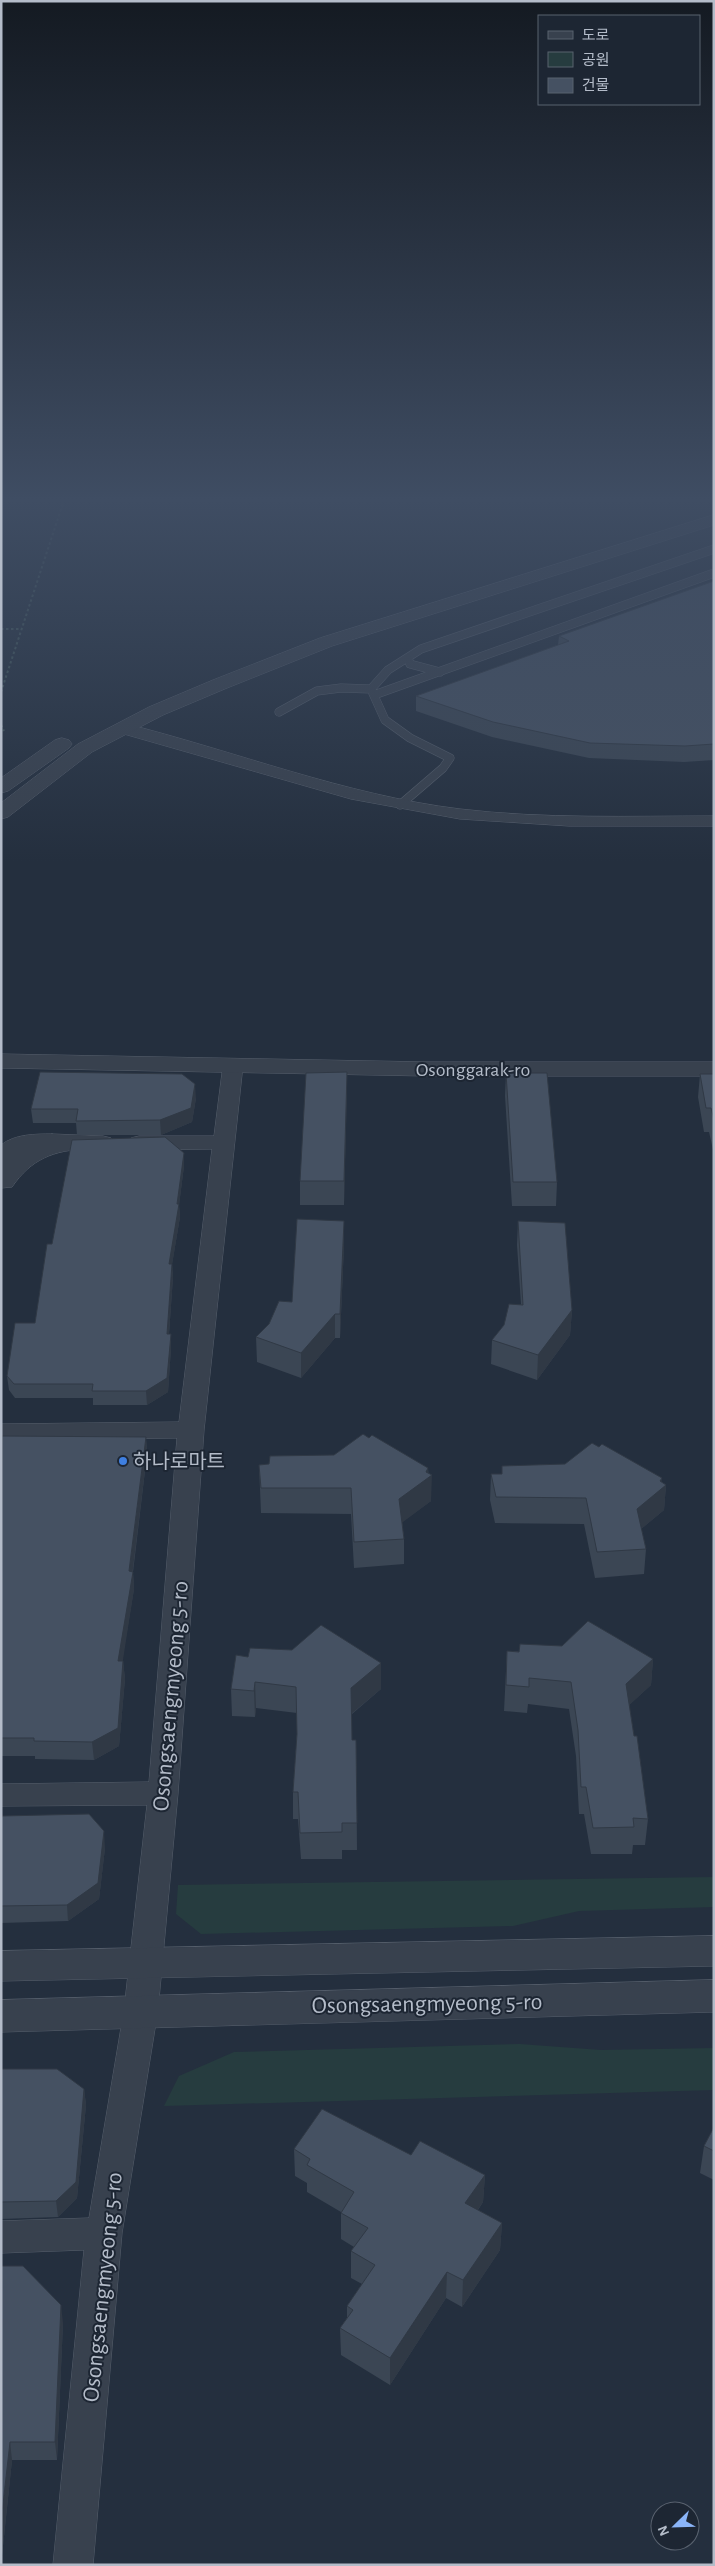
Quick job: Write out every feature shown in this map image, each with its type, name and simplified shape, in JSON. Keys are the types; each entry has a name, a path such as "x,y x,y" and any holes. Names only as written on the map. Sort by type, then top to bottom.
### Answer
{"street":[{"path":"199,674 293,639 344,623"},
{"path":"1,813 85,748 156,711 326,642 387,623"},
{"path":"1,787 74,734 172,686"},
{"path":"123,728 357,795 400,805 460,814 559,820 714,821"},
{"name":"Osonggarak-ro","path":"1,1061 427,1069 714,1069"},
{"path":"1,1432 191,1430 233,1065"},
{"path":"2,1188 7,1151 16,1144 37,1142 79,1144 225,1142"},
{"name":"Osongsaengmyeong 5-ro","path":"74,2565 104,2233 141,2010 146,1962 163,1793 191,1430"},
{"path":"1,1795 163,1793"},
{"path":"1,1966 714,1951"},
{"name":"Osongsaengmyeong 5-ro","path":"1,2016 141,2010 714,1996"},
{"path":"1,2237 104,2233"}],"lane":[{"path":"373,692 388,670 421,649 498,623"},
{"path":"279,712 317,691 341,688 373,692 442,672 577,623"},
{"path":"408,658 410,664 422,669 442,672"},
{"path":"373,692 385,720 410,738 450,758 443,768 400,805"}],"path":[{"path":"1,692 24,623"},
{"path":"1,629 22,629"},
{"path":"1,726 4,731"}],"green space":[{"path":"714,1877 714,1907 579,1911 513,1926 201,1934 176,1914 178,1885"},
{"path":"520,2044 601,2050 714,2048 714,2090 164,2106 179,2076 234,2052"}],"building":[{"path":"596,623 714,623 714,744 685,746 590,743 493,722 416,696 569,641 559,636"},
{"path":"40,1072 182,1074 195,1084 191,1108 160,1120 76,1121 78,1109 31,1109"},
{"path":"347,1072 344,1181 300,1181 306,1073"},
{"path":"506,1073 547,1073 557,1182 513,1182"},
{"path":"700,1074 714,1074 714,1120 711,1108 706,1108"},
{"path":"165,1137 184,1153 177,1204 179,1204 169,1264 172,1264 167,1334 171,1334 167,1378 146,1391 92,1391 93,1384 14,1384 7,1376 15,1323 35,1323 47,1244 52,1244 72,1140"},
{"path":"297,1219 344,1221 340,1314 335,1314 301,1353 256,1337 269,1324 279,1301 292,1302"},
{"path":"518,1221 565,1223 572,1310 538,1355 492,1340 504,1325 509,1304 523,1305"},
{"path":"363,1434 369,1438 372,1435 428,1468 426,1472 432,1475 399,1499 404,1539 354,1542 351,1488 261,1488 259,1465 269,1464 270,1456 334,1455"},
{"path":"2,1436 146,1437 129,1571 133,1572 118,1661 123,1661 118,1728 92,1742 34,1741 34,1738 1,1738"},
{"path":"592,1443 599,1447 602,1444 662,1478 660,1481 666,1485 637,1509 646,1549 597,1552 586,1498 496,1497 491,1474 502,1474 502,1466 565,1464"},
{"path":"588,1621 653,1659 626,1684 634,1736 637,1736 648,1819 633,1818 634,1827 593,1828 586,1787 581,1787 578,1730 571,1682 529,1678 529,1687 506,1685 507,1651 519,1652 520,1644 562,1646"},
{"path":"321,1625 381,1663 351,1688 352,1740 356,1740 357,1823 342,1823 342,1832 300,1833 298,1792 293,1792 297,1734 296,1687 255,1682 254,1691 231,1689 236,1655 248,1657 250,1648 292,1650"},
{"path":"89,1814 104,1831 98,1883 67,1905 1,1906 2,1816"},
{"path":"1,2069 57,2069 84,2089 76,2182 56,2201 1,2202"},
{"path":"322,2109 411,2155 420,2141 485,2175 465,2203 502,2223 463,2280 447,2272 390,2358 340,2328 353,2310 347,2306 375,2265 351,2251 368,2228 341,2213 354,2192 307,2165 310,2159 294,2149"},
{"path":"714,2127 714,2151 704,2146"},
{"path":"1,2266 23,2266 61,2305 55,2442 10,2442 1,2522"}],"place":[{"name":"하나로마트","path":"123,1461"}]}
